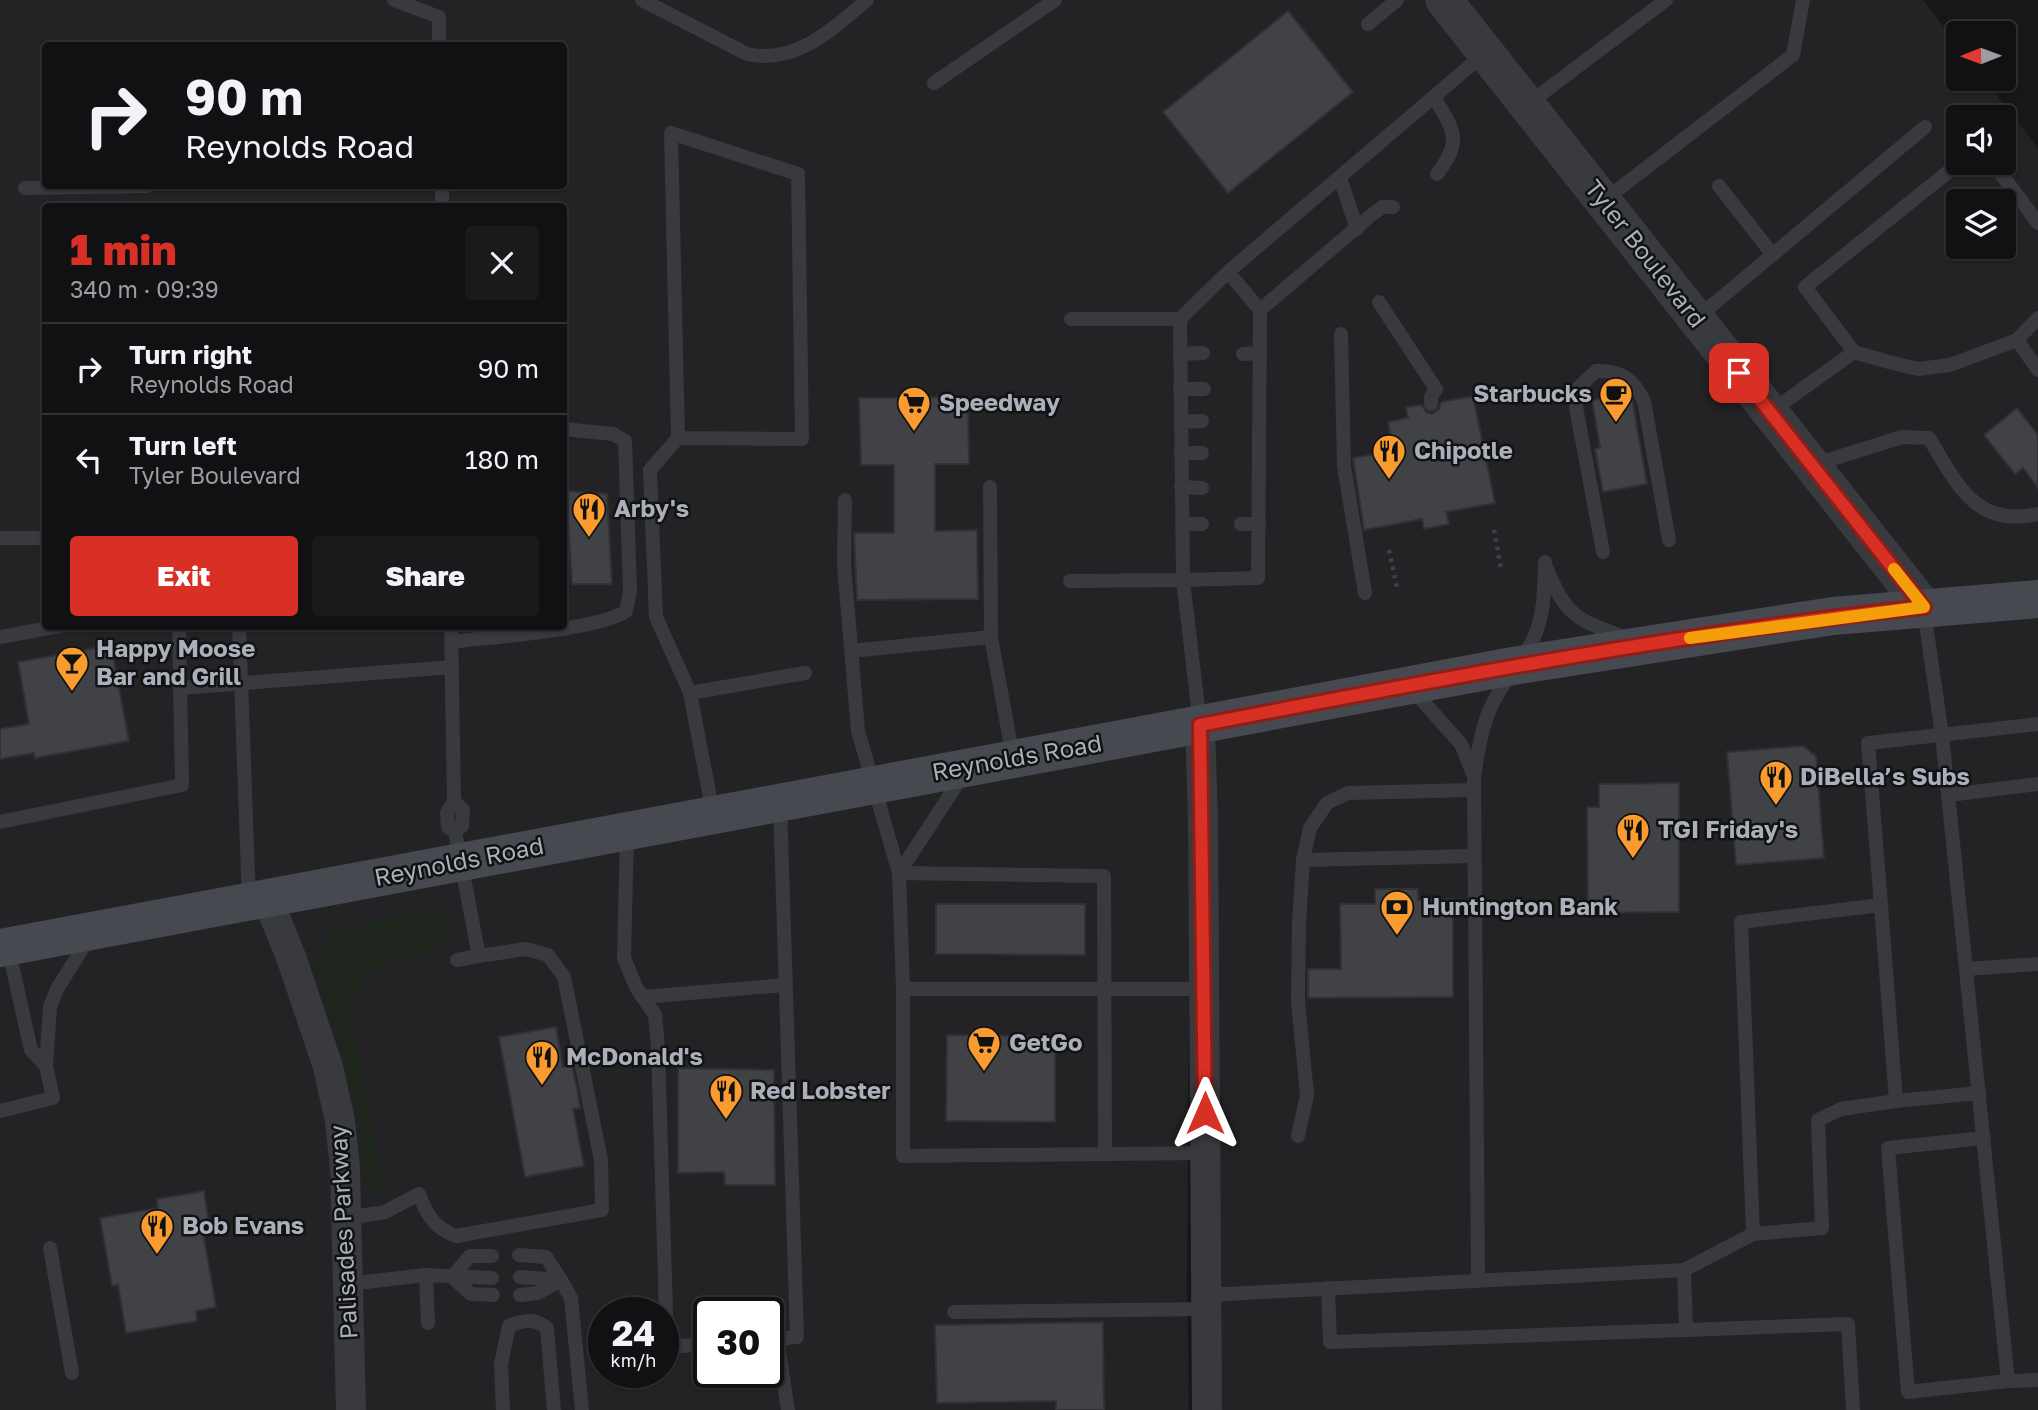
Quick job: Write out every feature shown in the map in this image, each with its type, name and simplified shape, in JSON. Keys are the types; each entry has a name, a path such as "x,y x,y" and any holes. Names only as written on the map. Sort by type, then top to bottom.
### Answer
{"main road":[{"name":"Reynolds Road","path":"4,948 258,900 457,847 628,831 1408,684 1645,645 1833,617 2038,599"}],"street":[{"name":"Tyler Boulevard","path":"1444,0 1924,607"},
{"path":"1200,725 1205,989 1207,1410"},
{"name":"Palisades Parkway","path":"258,900 291,957 328,1067 340,1121 346,1218 351,1410"}],"lane":[{"path":"394,0 439,17 439,42"},
{"path":"642,0 747,54 784,57 833,28 867,0"},
{"path":"934,83 1055,0"},
{"path":"1368,24 1397,0"},
{"path":"1527,105 1666,0"},
{"path":"1603,201 1793,55 1803,0"},
{"path":"1070,320 1180,319 1228,272 1486,53"},
{"path":"1434,97 1449,123 1454,140 1451,155 1437,174"},
{"path":"1696,319 1925,127"},
{"path":"678,438 802,439 798,174 671,133 678,438 650,470 656,617 690,693 714,815"},
{"path":"1946,173 1805,287 1854,352 1918,369 1950,365 2017,340 2038,318"},
{"path":"2002,175 2038,223"},
{"path":"1340,178 1357,229"},
{"path":"1719,186 1773,255"},
{"path":"25,188 42,188"},
{"path":"1260,310 1371,215 1382,207 1393,207"},
{"path":"1070,581 1258,578 1259,524 1252,488 1253,389 1260,353 1260,310 1228,272"},
{"path":"1379,302 1436,389 1431,397 1432,404"},
{"path":"1180,319 1183,580 1200,725"},
{"path":"1341,334 1344,466 1365,593"},
{"path":"2017,340 2038,370"},
{"path":"1770,412 1854,352"},
{"path":"1180,354 1203,353"},
{"path":"1242,354 1260,353"},
{"path":"1603,551 1576,407 1578,388 1596,371 1611,370 1625,376 1636,386 1644,401 1669,540"},
{"path":"1180,389 1204,389"},
{"path":"1181,422 1202,421"},
{"path":"567,429 613,434 625,441 630,591 626,611 617,617 567,628"},
{"path":"1812,465 1902,437 1930,438 1963,493 1986,513 2025,517 2038,514"},
{"path":"1181,453 1202,453"},
{"path":"990,487 990,637 1013,758"},
{"path":"1181,487 1202,488"},
{"path":"845,500 845,565 858,731 899,873 903,989 903,1156 1206,1153"},
{"path":"1183,524 1202,524"},
{"path":"1241,524 1259,524"},
{"path":"0,538 42,538"},
{"path":"1478,1279 1473,856 1474,783 1483,729 1513,666 1530,646 1539,623 1544,603 1545,562 1557,594 1568,610 1582,621 1645,645"},
{"path":"1924,607 1949,795 2008,1381"},
{"path":"0,637 42,629"},
{"path":"0,822 182,785 179,630"},
{"path":"239,630 240,685 258,900"},
{"path":"451,630 454,801 463,810 457,847 479,956"},
{"path":"451,642 549,630"},
{"path":"850,651 990,637"},
{"path":"180,688 452,667"},
{"path":"690,693 805,673"},
{"path":"1408,684 1461,744 1474,783"},
{"path":"1896,1101 1868,743 2038,724"},
{"path":"899,873 968,767"},
{"path":"1298,1136 1307,1095 1306,1061 1298,1001 1303,860 1310,828 1327,803 1348,793 1474,783"},
{"path":"1949,795 2038,784"},
{"path":"780,802 797,1337 784,1338"},
{"path":"628,831 624,958 642,997 655,1015 659,1048 667,1347 693,1345"},
{"path":"1303,860 1473,856"},
{"path":"899,873 1104,876 1105,1153"},
{"path":"1753,1234 1741,922 1881,905"},
{"path":"0,1111 53,1098 46,1066 50,1007 57,989 94,931"},
{"path":"4,948 32,1050 46,1066"},
{"path":"346,1218 386,1212 419,1194 427,1215 440,1230 456,1236 602,1210 601,1160 564,978 548,955 526,949 457,960"},
{"path":"1966,968 2038,964"},
{"path":"642,997 785,985"},
{"path":"903,989 1205,989"},
{"path":"954,1312 1207,1302 1328,1288 1684,1270 1753,1234 1822,1228 1818,1120 1841,1109 1979,1093"},
{"path":"1983,1138 1888,1148 1908,1392 2038,1380"},
{"path":"50,1248 72,1373"},
{"path":"519,1255 546,1257 571,1298 582,1410"},
{"path":"452,1277 470,1256 492,1256"},
{"path":"1684,1270 1686,1330"},
{"path":"426,1275 428,1322"},
{"path":"348,1284 426,1275 492,1278"},
{"path":"452,1277 471,1294 493,1295"},
{"path":"520,1278 561,1280"},
{"path":"520,1295 538,1293 561,1280"},
{"path":"1328,1288 1330,1342 1848,1324 1853,1410"},
{"path":"503,1410 501,1364 509,1326 523,1321 539,1321 547,1328 554,1410"},
{"path":"783,1388 788,1410"}],"path":[{"path":"1494,530 1502,569"},
{"path":"1390,550 1396,587"}],"shaded area":[{"path":"0,0 1923,0 1946,30 1946,91 1993,91 2004,105 1946,105 1946,175 2016,175 2016,120 2038,148 2038,590 0,941"},
{"path":"2038,610 2038,1410 1221,1410 1212,734 1632,660"},
{"path":"1191,737 1187,1276 1189,1410 0,1410 0,961"},
{"path":"439,906 449,926 446,940 440,948 426,956 383,964 348,998 385,1191 375,1192 364,1173 353,1094 315,968 316,955 329,932"}],"building":[{"path":"1288,11 1353,92 1228,193 1163,112"},
{"name":"Starbucks","path":"1628,393 1632,399 1647,484 1603,492 1595,449 1600,447 1592,400"},
{"path":"1473,396 1495,503 1446,512 1449,524 1424,529 1422,519 1364,530 1353,458 1393,451 1388,422 1408,418 1406,407 1422,405 1426,412 1432,414 1439,409 1441,402"},
{"path":"968,397 969,464 935,464 935,531 977,530 978,599 857,600 854,533 894,533 894,465 861,465 859,398"},
{"path":"2017,408 2038,435 2038,488 2023,468 2015,474 1984,435"},
{"name":"Arby's","path":"567,491 607,494 612,584 572,584"},
{"name":"Happy Moose Bar and Grill","path":"111,645 129,741 35,758 34,753 0,759 0,729 29,724 18,662"},
{"name":"DiBella’s Subs","path":"1803,746 1816,756 1824,858 1736,865 1727,752"},
{"name":"TGI Friday's","path":"1679,783 1679,912 1588,913 1587,807 1599,807 1599,784"},
{"name":"Huntington Bank","path":"1375,889 1418,889 1418,900 1453,899 1453,997 1308,998 1308,969 1341,969 1340,904 1375,904"},
{"path":"936,904 1085,904 1085,955 936,954"},
{"name":"McDonald's","path":"556,1027 563,1067 572,1066 577,1088 580,1108 573,1109 584,1166 525,1177 499,1037"},
{"path":"947,1035 1055,1036 1055,1122 946,1121"},
{"name":"Red Lobster","path":"678,1068 774,1070 775,1185 725,1185 724,1172 678,1173"},
{"name":"Bob Evans","path":"204,1191 209,1225 202,1226 216,1307 196,1311 197,1321 126,1333 118,1285 112,1286 100,1218 158,1208 157,1199"},
{"path":"1103,1322 1104,1410 1056,1410 1056,1401 937,1403 935,1325"}],"slow traffic":[{"path":"1690,638 1924,607 1894,569"}],"place":[{"name":"Starbucks","path":"1616,424"},
{"name":"Speedway","path":"914,433"},
{"name":"Chipotle","path":"1389,481"},
{"name":"Arby's","path":"589,539"},
{"name":"Happy Moose Bar and Grill","path":"72,693"},
{"name":"DiBella’s Subs","path":"1776,807"},
{"name":"TGI Friday's","path":"1633,860"},
{"name":"Huntington Bank","path":"1397,937"},
{"name":"GetGo","path":"984,1073"},
{"name":"McDonald's","path":"542,1087"},
{"name":"Red Lobster","path":"726,1121"},
{"name":"Bob Evans","path":"157,1256"}],"route":[{"path":"1205,1113 1200,725 1513,666 1714,634 1924,607 1739,373"}]}
